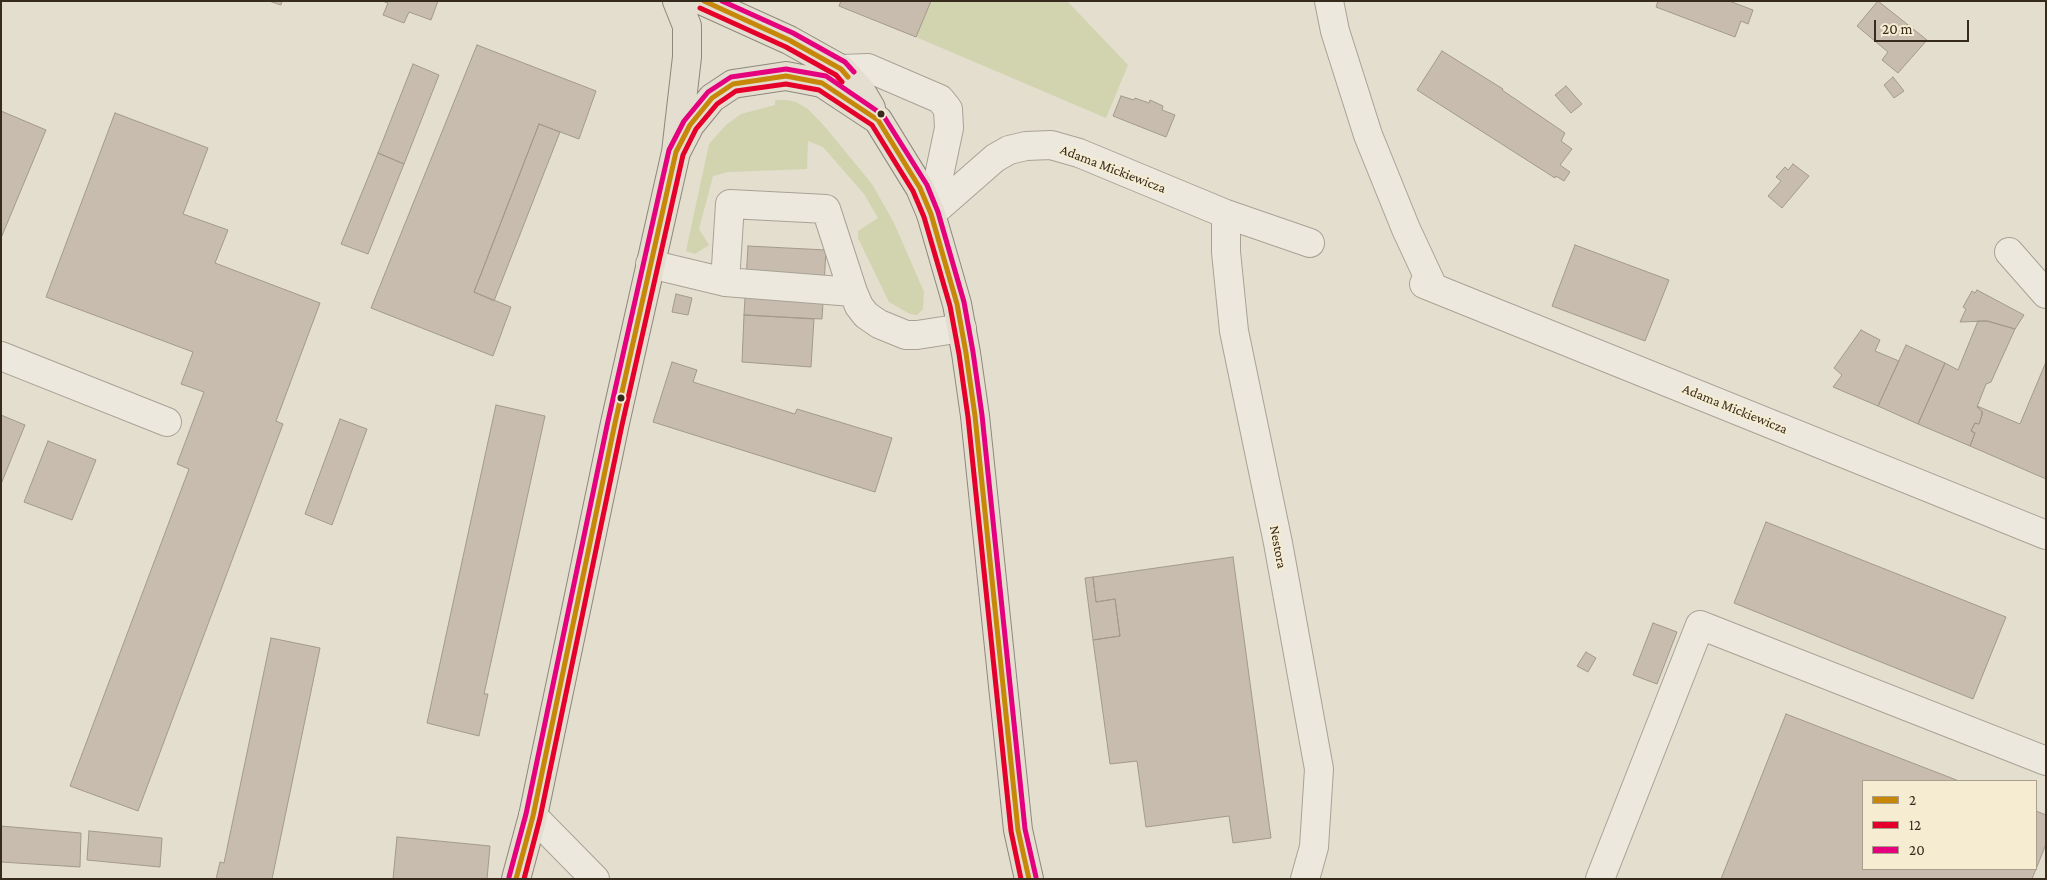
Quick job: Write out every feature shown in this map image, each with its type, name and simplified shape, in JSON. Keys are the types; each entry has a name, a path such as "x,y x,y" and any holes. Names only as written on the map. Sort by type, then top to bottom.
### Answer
{"main road":[{"path":"516,879 533,816 613,433 676,152 687,57 687,26 676,1"},
{"path":"703,1 789,40 842,70 861,91 920,188 931,214 957,304 976,416 1018,830 1029,879"},
{"path":"676,152 690,125 712,98 733,84 756,79 786,76 822,83 878,120"}],"street":[{"name":"Adama Mickiewicza","path":"1329,1 1335,31 1368,135 1429,286 2046,535"},
{"path":"842,70 868,68 940,99 948,109 949,128 931,214"},
{"name":"Adama Mickiewicza","path":"931,214 995,158 1008,150 1052,145 1079,153 1226,214 1310,243"},
{"path":"725,282 730,204 826,209 853,292 859,306 866,315 878,324 893,331 917,335 962,328"},
{"name":"Nestora","path":"1226,214 1226,252 1234,331 1278,544 1319,769 1314,847 1305,879"},
{"path":"2009,252 2046,294"},
{"path":"650,264 725,282 853,292"},
{"path":"1,356 167,422"},
{"path":"1600,879 1700,625 2046,761"},
{"path":"533,816 596,879"}],"green space":[{"path":"931,1 1067,1 1128,65 1106,118 916,37"},
{"path":"775,100 796,102 808,109 872,184 894,223 924,292 923,309 917,315 910,314 889,302 858,238 858,231 878,218 864,194 823,147 808,141 807,169 728,172 713,176 699,229 709,245 695,254 686,251 709,144 726,125 741,114 775,105"}],"building":[{"path":"269,1 282,1 281,5"},
{"path":"382,1 438,1 431,20 409,12 404,23 383,15 388,3"},
{"path":"841,1 931,1 916,37 839,6"},
{"path":"1658,1 1729,1 1753,10 1748,24 1741,21 1735,37 1656,7"},
{"path":"1878,1 1927,40 1898,73 1882,60 1888,52 1857,26"},
{"path":"477,45 596,91 579,139 539,124 474,292 511,307 493,356 371,308"},
{"path":"1442,51 1503,89 1565,133 1561,141 1572,149 1560,165 1570,172 1564,181 1556,176 1555,178 1417,90"},
{"path":"413,64 439,75 404,164 378,153"},
{"path":"1893,77 1904,91 1894,98 1884,85"},
{"path":"1566,86 1582,104 1571,113 1555,95"},
{"path":"1121,96 1149,103 1150,100 1163,106 1162,110 1175,115 1166,137 1113,116"},
{"path":"1,111 46,130 1,238"},
{"path":"115,113 208,148 183,214 228,230 215,263 320,303 276,421 283,424 138,811 70,786 189,469 177,464 204,392 181,384 193,352 46,297"},
{"path":"539,124 560,132 494,301 474,292"},
{"path":"378,153 404,164 368,254 341,244"},
{"path":"1793,164 1809,176 1782,208 1768,196 1781,181 1776,177 1785,167 1788,170"},
{"path":"1575,245 1669,280 1645,341 1552,306"},
{"path":"748,246 826,250 822,319 744,315"},
{"path":"1977,290 2024,315 2015,329 1987,321 1960,322 1966,309 1963,307 1972,291 1975,293"},
{"path":"676,294 692,298 688,315 672,312"},
{"path":"744,315 814,319 811,367 742,362"},
{"path":"1978,321 1987,321 2015,329 1991,382 1986,384 1977,407 1982,411 1982,415 1979,424 1975,423 1971,431 1975,433 1970,446 1918,424 1945,363 1958,370"},
{"path":"1861,330 1880,340 1875,351 1899,361 1878,406 1833,387 1842,375 1834,368"},
{"path":"1906,345 1945,363 1918,424 1878,406"},
{"path":"672,362 697,370 693,382 795,414 797,409 892,438 875,492 653,422"},
{"path":"2046,362 2046,479 1970,446 1975,433 1971,431 1975,423 1979,424 1982,415 1982,411 1977,406 2020,424"},
{"path":"496,405 545,416 484,694 488,694 479,736 427,723"},
{"path":"1,415 25,425 1,484"},
{"path":"340,419 367,429 332,525 305,514"},
{"path":"48,441 96,460 72,520 24,502"},
{"path":"1766,522 2006,617 1973,699 1734,603"},
{"path":"1233,557 1271,838 1233,843 1229,816 1146,827 1137,761 1110,764 1093,640 1120,636 1115,599 1096,602 1093,577"},
{"path":"1093,577 1096,602 1115,599 1120,636 1093,640 1085,578"},
{"path":"1653,623 1677,632 1657,684 1633,675"},
{"path":"271,638 320,648 272,879 216,879 220,862 224,863"},
{"path":"1586,652 1596,658 1588,672 1577,666"},
{"path":"1786,714 1956,780 1862,780 1862,870 2036,870 2032,879 1721,879"},
{"path":"2037,811 2046,815 2046,844 2037,866"},
{"path":"1,826 81,833 80,867 1,862"},
{"path":"89,831 162,838 160,867 87,860"},
{"path":"397,837 490,846 487,879 393,879"}],"transit line":[{"name":"2","path":"704,1 789,40 841,69 848,77"},
{"name":"20","path":"722,1 793,33 845,62 854,72"},
{"name":"12","path":"700,8 786,47 836,75 842,82"},
{"name":"20","path":"509,877 526,814 608,421 669,150 684,121 708,92 731,77 786,69 826,76 883,115 927,185 938,212 964,302 973,352 982,415 1025,829 1036,877"},
{"name":"2","path":"516,879 533,816 615,423 676,152 690,125 712,98 733,84 786,76 822,83 878,120 920,188 931,214 957,304 966,353 975,416 1018,830 1029,879"},
{"name":"12","path":"524,879 540,818 622,425 683,155 696,129 717,104 736,91 786,84 819,90 872,125 913,191 924,217 950,306 959,354 968,417 1011,831 1021,879"}]}
